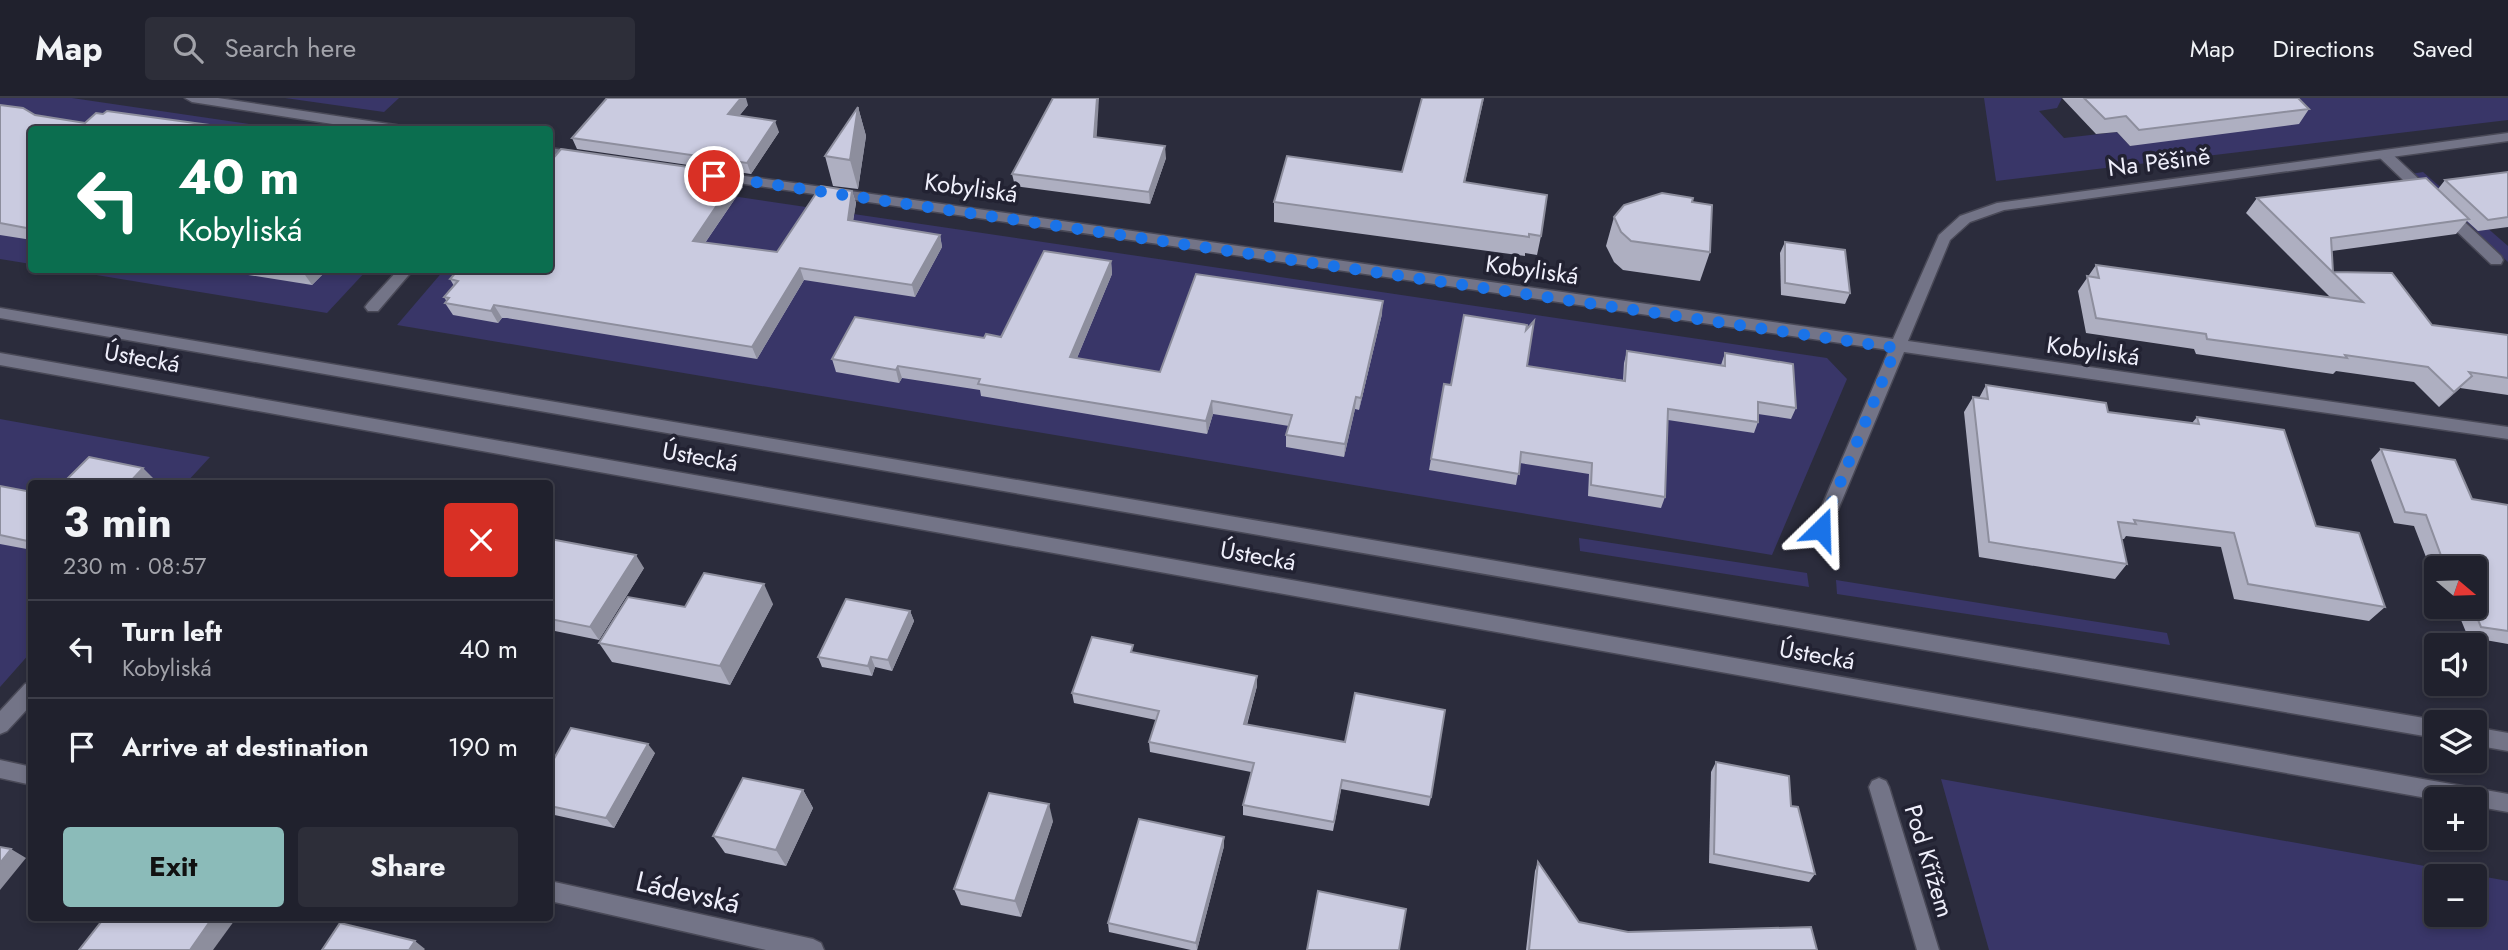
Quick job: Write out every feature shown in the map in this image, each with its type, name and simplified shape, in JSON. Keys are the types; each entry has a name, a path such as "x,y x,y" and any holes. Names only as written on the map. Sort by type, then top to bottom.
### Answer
{"main road":[{"path":"192,98 376,126"},
{"name":"Na Pěšině","path":"1896,348 1944,237 1965,219 2001,206 2385,156 2508,137"},
{"path":"553,152 591,158"},
{"path":"2385,156 2496,260"},
{"name":"Kobyliská","path":"701,174 1896,348 2508,433"},
{"path":"373,307 403,273"},
{"name":"Ústecká","path":"0,313 2424,727"},
{"path":"1821,529 1896,348"},
{"name":"Ústecká","path":"0,359 2508,803"},
{"path":"0,725 28,694"},
{"path":"2487,738 2508,742"},
{"path":"0,769 28,775"},
{"name":"Pod Křížem","path":"1879,787 1928,950"},
{"name":"Ládevská","path":"553,892 813,950"}],"shaded area":[{"path":"0,98 72,98 263,126 28,126 28,264 0,259"},
{"path":"285,98 399,98 384,112"},
{"path":"1984,98 2062,98 2057,108 2039,111 2064,138 2117,132 2130,146 2271,98 2508,98 2508,120 1996,181"},
{"path":"553,169 1827,358 1847,379 1772,555 397,325 441,273 553,273"},
{"path":"2423,172 2508,246 2508,262 2411,174"},
{"path":"84,273 364,273 327,313"},
{"path":"0,419 210,457 189,480 28,480 28,655 0,687"},
{"path":"1579,538 1807,573 1809,587 1580,551"},
{"path":"1836,580 2167,633 2170,645 1837,594"},
{"path":"1941,779 2424,866 2424,927 2487,927 2487,877 2508,881 2508,950 1989,950"}],"building":[{"path":"607,98 741,98 728,114 775,121 747,163 572,138"},
{"path":"1053,98 1097,98 1094,137 1165,146 1149,192 1012,174"},
{"path":"1422,98 1483,98 1464,182 1547,195 1541,236 1529,234 1529,237 1274,202 1287,156 1402,172"},
{"path":"2084,98 2298,98 2309,109 2139,130 2126,116 2105,119"},
{"path":"0,105 23,108 35,115 85,123 96,113 103,114 107,111 209,125 28,126 28,228 0,223"},
{"path":"858,107 850,160 825,156"},
{"path":"561,149 738,174 693,241 777,252 821,186 852,191 848,220 940,235 912,285 800,268 752,347 494,305 491,311 445,303 449,298 444,297 458,281 450,279 455,273 553,273 553,158"},
{"path":"2508,172 2508,217 2488,220 2445,180"},
{"path":"2426,178 2469,219 2331,238 2333,272 2392,273 2432,325 2508,335 2508,378 2469,372 2472,376 2454,392 2428,367 2207,339 2206,334 2096,318 2087,276 2099,278 2096,265 2363,302 2257,198"},
{"path":"1662,193 1693,198 1692,202 1712,205 1710,252 1631,241 1621,232 1614,217 1624,205"},
{"path":"1785,242 1845,250 1850,293 1785,283"},
{"path":"1044,251 1111,261 1070,357 1160,372 1196,274 1383,301 1361,398 1356,397 1345,444 1286,435 1292,415 1212,401 1206,421 978,384 980,379 898,366 896,370 832,359 855,317 984,338 986,334 1001,337"},
{"path":"1464,315 1527,325 1526,330 1534,321 1527,366 1625,381 1627,351 1725,366 1725,353 1793,364 1796,408 1758,402 1758,422 1668,409 1665,497 1591,485 1592,463 1521,452 1519,474 1431,459 1444,384 1451,385"},
{"path":"1986,385 2106,403 2108,412 2199,424 2197,417 2284,430 2316,526 2359,533 2385,607 2248,584 2234,533 2134,520 2136,524 2118,522 2127,564 1989,542 1973,397 1988,399"},
{"path":"2381,449 2455,460 2472,499 2508,505 2508,631 2481,627 2478,620 2487,620 2487,556 2441,556 2426,515 2405,512"},
{"path":"89,457 143,468 132,480 66,480"},
{"path":"0,486 28,491 28,541 0,535"},
{"path":"553,540 636,555 590,627 553,620"},
{"path":"704,573 764,584 720,666 599,643 628,597 685,607"},
{"path":"846,599 910,611 888,660 871,657 868,666 818,657"},
{"path":"1092,637 1133,645 1131,652 1257,676 1244,724 1345,742 1355,693 1445,710 1431,797 1342,780 1334,822 1243,805 1254,763 1149,742 1159,711 1072,693"},
{"path":"571,728 648,744 606,818 553,807 553,761"},
{"path":"1716,762 1789,776 1791,806 1798,807 1815,874 1714,854"},
{"path":"743,778 803,790 776,850 713,836"},
{"path":"989,793 1049,804 1015,901 954,889"},
{"path":"1139,819 1224,837 1196,943 1108,923"},
{"path":"0,847 11,849 0,863"},
{"path":"1538,862 1579,922 1628,932 1811,927 1817,950 1529,950"},
{"path":"1318,891 1406,909 1399,950 1307,950"},
{"path":"102,921 210,921 190,950 79,950"},
{"path":"340,923 415,941 409,950 322,950"}],"route":[{"path":"714,176 1896,348 1821,529"}]}
